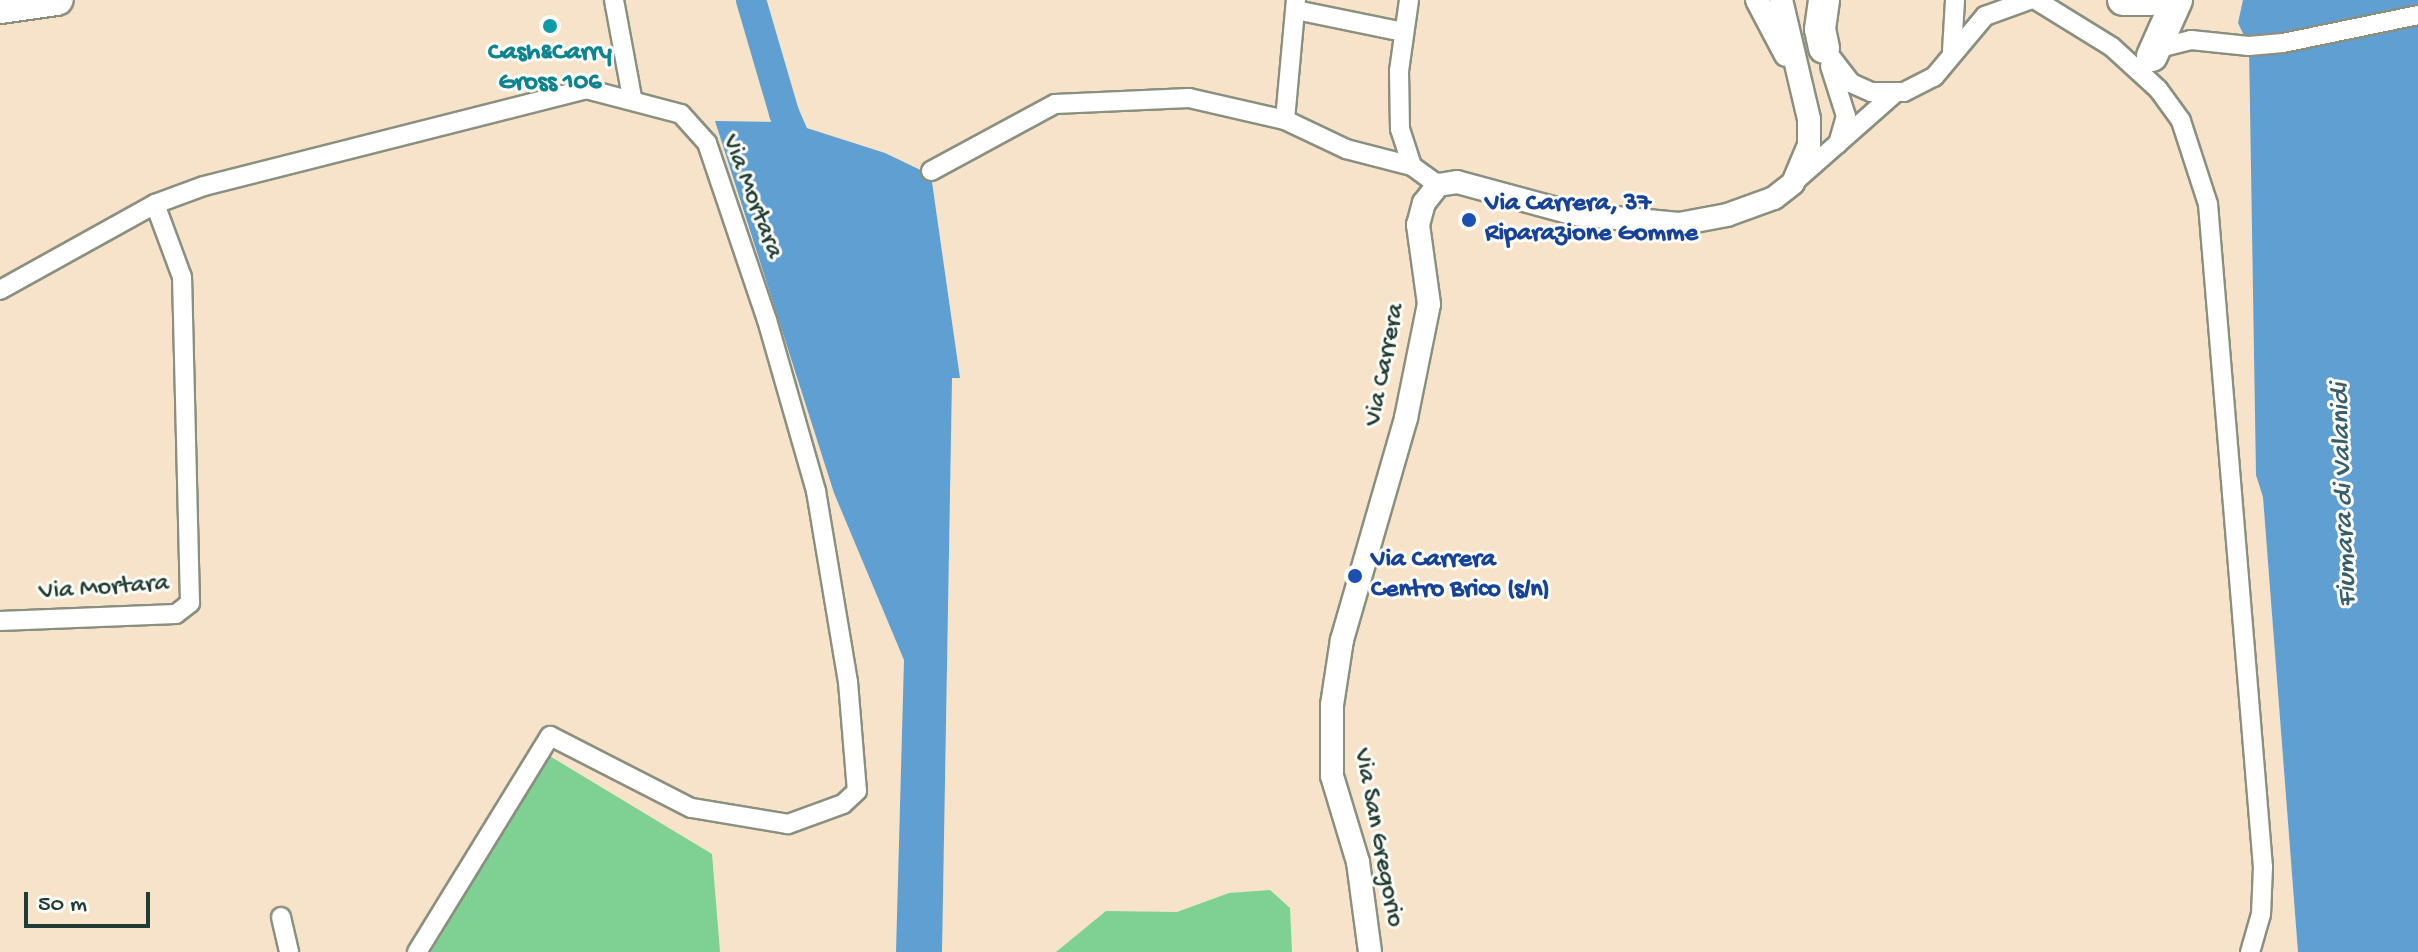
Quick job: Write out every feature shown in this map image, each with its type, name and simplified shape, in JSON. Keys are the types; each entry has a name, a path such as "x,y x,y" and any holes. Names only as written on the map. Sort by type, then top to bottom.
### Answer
{"highway":[{"path":"0,8 57,0"},
{"path":"1824,0 1820,29 1824,48"},
{"path":"2123,0 2152,0"},
{"path":"2146,62 2177,0"}],"street":[{"path":"614,0 632,97"},
{"path":"1409,0 1403,32 1400,129 1412,166"},
{"path":"1757,0 1801,85"},
{"path":"1781,0 1801,85 1809,145 1793,183"},
{"path":"1949,58 1957,25 1955,0"},
{"path":"931,171 1055,104 1189,98 1285,120 1346,149 1412,166 1438,185 1457,182 1575,214 1679,224 1749,209 1793,183 1894,94 1925,84 1985,16 2029,0"},
{"path":"2036,0 2146,62 2181,121 2208,204 2263,867 2261,914 2250,952"},
{"path":"1285,120 1296,5 1403,32"},
{"path":"2146,62 2163,47 2191,40 2249,46 2283,43 2418,15"},
{"path":"1824,48 1851,83 1894,94"},
{"path":"1824,48 1846,116 1843,134 1825,158"},
{"name":"Via Mortara","path":"0,290 155,204 230,179 586,89 632,97 681,114 707,143 767,320 816,491 848,682 857,791 843,804 788,824 691,808 550,736 417,952"},
{"name":"Via Carrera","path":"1342,640 1406,418 1429,304 1418,225 1424,203 1438,185"},
{"name":"Via Mortara","path":"0,621 176,614 190,603 182,277 155,204"},
{"name":"Via San Gregorio","path":"1342,640 1329,752 1360,869 1370,952"},
{"path":"281,917 289,952"}],"green space":[{"path":"548,755 712,854 720,952 431,952"},
{"path":"1270,890 1290,908 1292,952 1056,952 1106,911 1177,912 1229,893"}],"water":[{"name":"Fiumara di Valanidi","path":"2243,0 2418,0 2418,952 2298,952 2263,497 2256,475 2249,46 2238,23"},
{"path":"715,121 788,122 885,153 931,175 960,378 952,378 942,952 896,952 904,660 834,493"}],"waterway":[{"path":"751,0 784,113 803,157"}],"place":[{"name":"Cash&Carry Gross 106","path":"550,26"},
{"name":"Via Carrera, 37 Riparazione Gomme","path":"1469,220"},
{"name":"Via Carrera Centro Brico (s/n)","path":"1355,576"}]}
